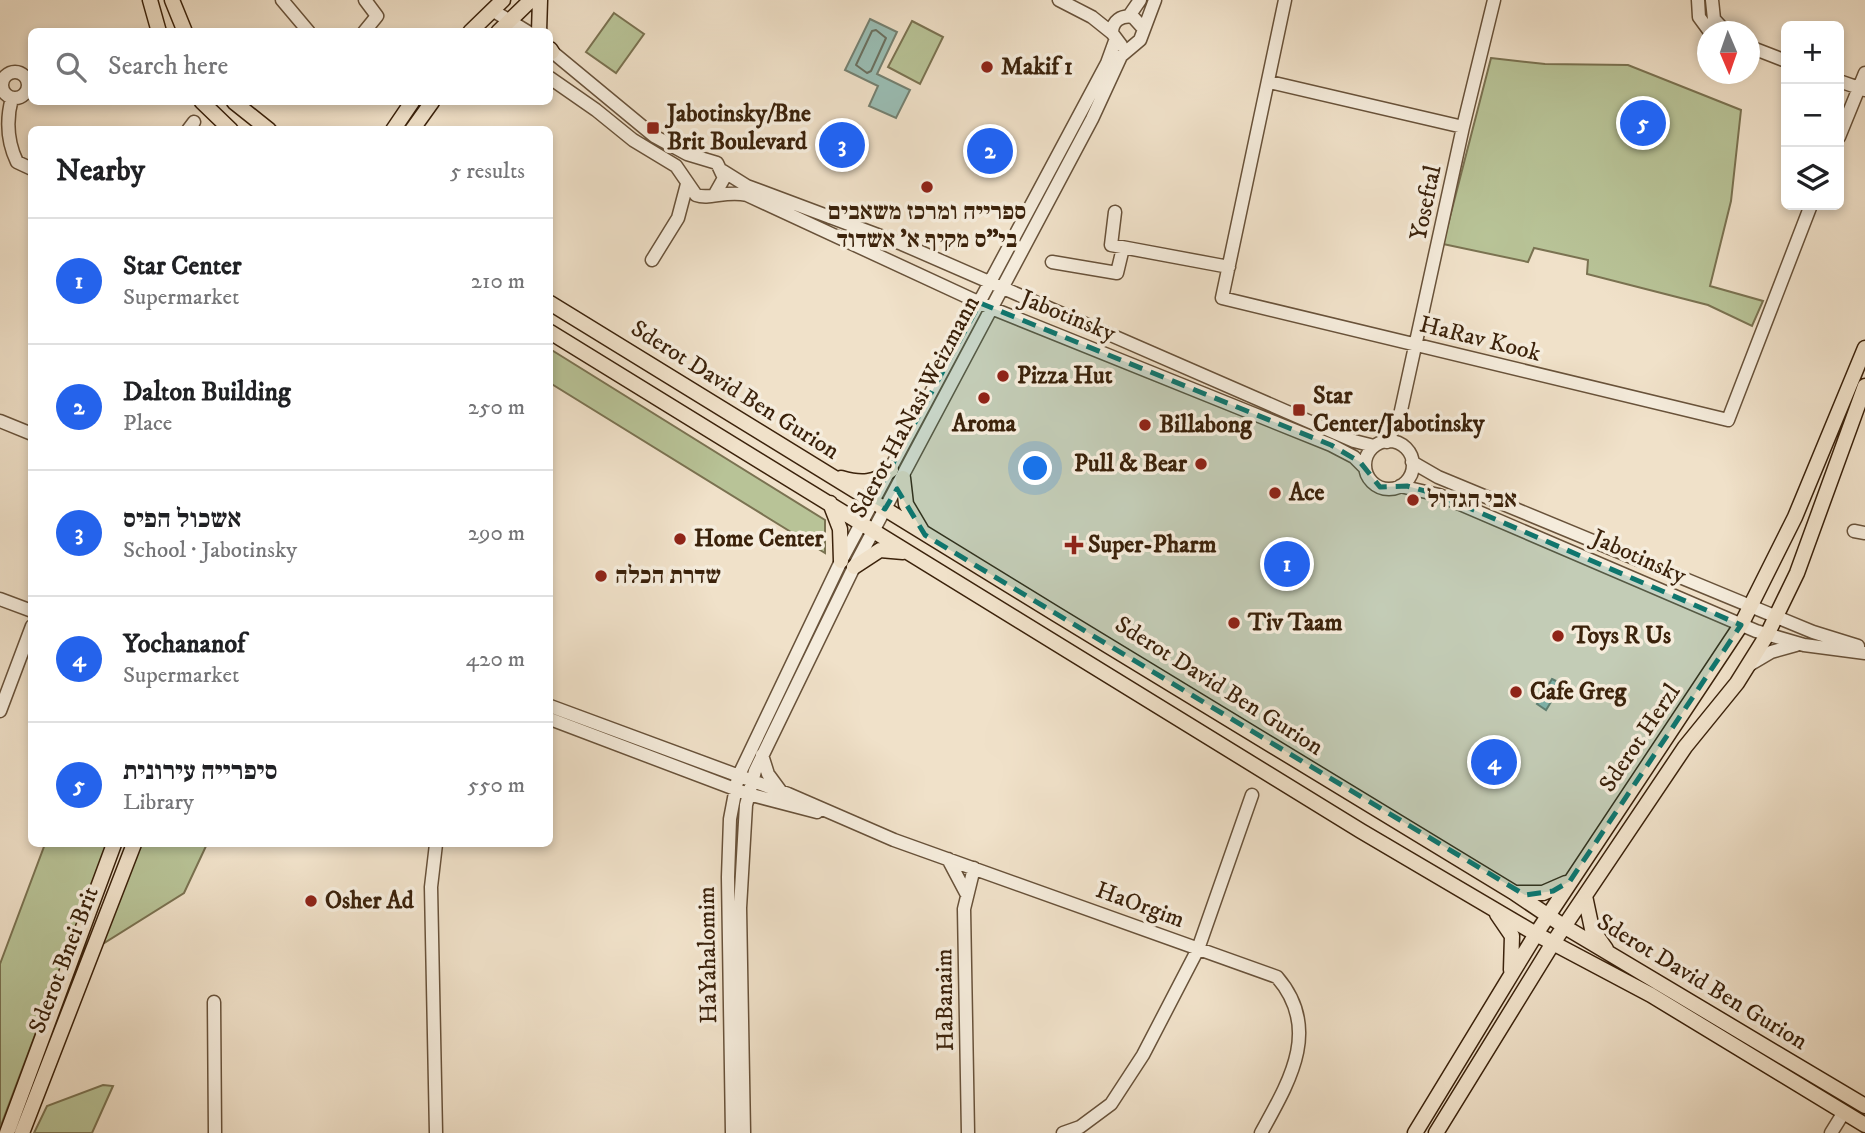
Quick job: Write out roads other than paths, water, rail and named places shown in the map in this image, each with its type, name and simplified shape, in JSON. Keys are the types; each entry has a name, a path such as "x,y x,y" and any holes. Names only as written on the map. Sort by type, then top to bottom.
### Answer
{"main road":[{"path":"150,0 158,28"},
{"path":"172,0 183,28"},
{"path":"501,28 531,0"},
{"path":"539,28 540,0"},
{"path":"474,28 498,5"},
{"path":"205,105 227,126"},
{"path":"238,105 264,126"},
{"path":"396,126 410,105"},
{"path":"415,126 430,105"},
{"name":"Sderot David Ben Gurion","path":"553,305 925,535 1513,892 1565,927 1865,1106"},
{"name":"Sderot David Ben Gurion","path":"553,334 1361,831 1536,934 1651,995 1865,1125"},
{"name":"Sderot Herzl","path":"1415,1133 1536,934 1752,606 1795,517 1865,348"},
{"name":"Sderot Herzl","path":"1437,1133 1553,943 1685,747 1749,665 1768,635 1865,386"},
{"path":"828,474 867,482 897,474 906,504 925,535"},
{"path":"830,502 840,529 847,564 880,550 911,553"},
{"name":"Sderot Bnei Brit","path":"8,1133 113,847"},
{"name":"Sderot Bnei Brit","path":"22,1133 133,847"},
{"path":"1513,892 1543,893 1570,881"},
{"path":"1585,897 1592,929 1608,953"},
{"path":"1492,907 1512,936 1510,975"}],"street":[{"path":"282,0 306,28"},
{"path":"365,0 377,16 367,28"},
{"path":"1059,0 1129,47 1140,40 1142,27 1155,0"},
{"path":"1114,37 1124,17 1140,0"},
{"path":"1115,212 1111,245 1229,267 1270,82 1285,0"},
{"name":"Yoseftal","path":"1387,442 1400,415 1463,127 1494,0"},
{"path":"1698,0 1701,21"},
{"path":"1713,0 1713,15 1716,21"},
{"path":"498,5 510,20 522,28"},
{"path":"498,5 498,28"},
{"path":"1072,7 1139,21 1142,27"},
{"name":"Sderot HaNasi Weizmann","path":"750,788 762,755 847,564 861,522 879,505 897,474 1107,63 1114,37"},
{"name":"Sderot HaNasi Weizmann","path":"996,284 1092,119 1121,56 1129,47"},
{"path":"1760,51 1781,59"},
{"path":"553,53 645,130 675,148 702,159 715,161 723,171 723,184 678,218"},
{"path":"1844,127 1863,90 1865,73"},
{"path":"12,97 3,89 3,81 8,75 20,74 28,82"},
{"path":"553,80 634,141 669,161 693,193 710,195"},
{"path":"1270,82 1463,127"},
{"path":"1844,83 1863,90"},
{"path":"12,97 23,94 28,85"},
{"path":"12,97 8,119 10,146 17,162 28,167"},
{"path":"652,260 678,218 689,167 702,159"},
{"name":"Jabotinsky","path":"723,171 747,186 820,212 996,284 1354,441 1374,446"},
{"name":"Jabotinsky","path":"710,195 731,192 747,195 985,305 1331,445 1354,457 1365,468"},
{"name":"HaRav Kook","path":"1229,267 1222,298 1728,420 1809,210"},
{"path":"1052,262 1117,273 1124,248"},
{"name":"Yoseftal","path":"1400,415 1404,447"},
{"path":"0,421 28,432"},
{"path":"1387,442 1404,447 1412,462 1410,476 1400,486 1389,489 1370,479 1365,468 1367,457 1374,446 1387,442"},
{"name":"Jabotinsky","path":"1412,462 1438,477 1777,617 1865,650"},
{"name":"Jabotinsky","path":"1400,486 1439,495 1768,635 1804,645 1865,650"},
{"name":"Sderot HaNasi Weizmann","path":"736,783 746,755 847,564 874,530 879,505"},
{"path":"0,600 28,610"},
{"path":"0,711 28,637"},
{"path":"1749,665 1771,652 1804,645"},
{"name":"HaOrgim","path":"553,707 715,767 736,783"},
{"name":"HaOrgim","path":"553,720 828,814 1277,976 1290,992 1298,1012 1299,1042 1294,1069 1261,1133"},
{"path":"715,767 746,755"},
{"path":"762,755 768,774 783,793"},
{"name":"HaYahalomim","path":"732,1133 727,922 729,834 736,783"},
{"name":"HaOrgim","path":"750,788 783,793 828,814"},
{"name":"HaYahalomim","path":"744,1133 740,908 750,788"},
{"path":"1063,1133 1080,1127 1111,1104 1143,1055 1198,949 1252,794"},
{"path":"436,847 431,887 436,1133"},
{"path":"948,859 966,893"},
{"name":"HaBanaim","path":"968,1133 966,893 974,868"},
{"path":"214,1002 215,1133"},
{"path":"1830,1133 1844,1112"}],"water":[{"path":"870,19 897,32 877,74 910,90 896,118 869,106 878,86 845,70"},
{"path":"1552,679 1562,684 1546,710 1537,704"}],"place":[{"name":"Makif 1","path":"987,67"},
{"name":"סיפרייה עירונית","path":"1643,123"},
{"name":"Jabotinsky/Bne Brit Boulevard","path":"653,128"},
{"name":"אשכול הפיס","path":"842,145"},
{"name":"Dalton Building","path":"990,151"},
{"name":"ספרייה ומרכז משאבים בי\"ס מקיף א' אשדוד","path":"927,187"},
{"name":"Pizza Hut","path":"1003,376"},
{"name":"Aroma","path":"984,398"},
{"name":"Star Center/Jabotinsky","path":"1299,410"},
{"name":"Billabong","path":"1145,425"},
{"name":"Pull & Bear","path":"1201,464"},
{"name":"Ace","path":"1275,493"},
{"name":"אבי הגדול","path":"1413,500"},
{"name":"Home Center","path":"680,539"},
{"name":"Super-Pharm","path":"1074,545"},
{"name":"Star Center","path":"1287,564"},
{"name":"שדרת הכלה","path":"601,576"},
{"name":"Tiv Taam","path":"1234,623"},
{"name":"Toys R Us","path":"1558,636"},
{"name":"Cafe Greg","path":"1516,692"},
{"name":"Yochananof","path":"1494,762"},
{"name":"Osher Ad","path":"311,901"}]}
